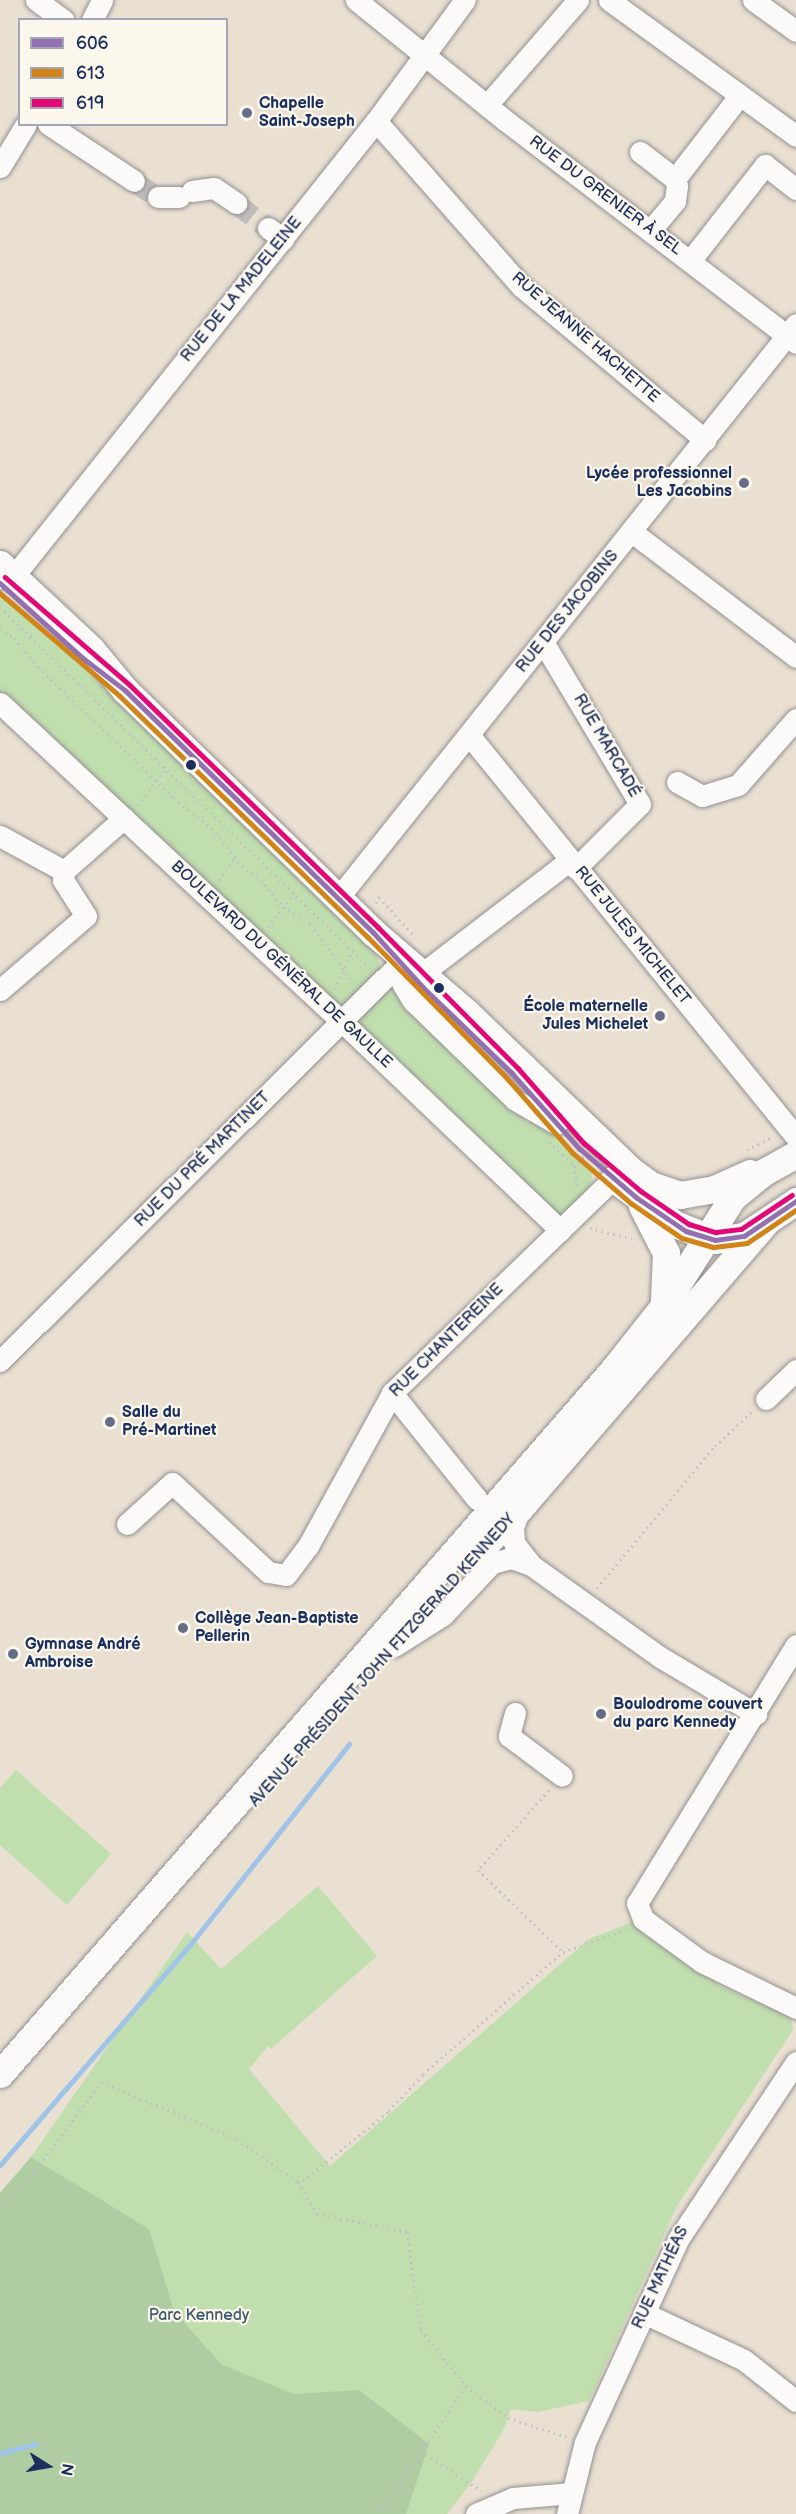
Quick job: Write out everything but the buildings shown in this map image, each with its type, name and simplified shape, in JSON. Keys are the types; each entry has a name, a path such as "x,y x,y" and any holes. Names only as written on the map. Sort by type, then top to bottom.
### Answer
{"main road":[{"path":"3,575 83,658 125,690 368,927 416,967 619,1172 658,1232 666,1253 667,1278 662,1308"},
{"path":"416,967 557,1124 619,1172 680,1196 714,1189 789,1158"},
{"name":"AVENUE PRÉSIDENT JOHN FITZGERALD KENNEDY","path":"0,2074 595,1391 662,1308 704,1238 742,1188 789,1158"},
{"path":"636,1197 675,1224 704,1238 735,1238 764,1224 796,1200"},
{"name":"AVENUE PRÉSIDENT JOHN FITZGERALD KENNEDY","path":"0,2095 394,1646 520,1508 764,1224"}],"street":[{"path":"36,0 61,18"},
{"path":"93,18 102,0"},
{"name":"RUE DU GRENIER À SEL","path":"356,0 650,231 793,334"},
{"name":"RUE DE LA MADELEINE","path":"3,575 275,233 376,121 465,0"},
{"path":"487,105 578,0"},
{"path":"609,0 796,136"},
{"path":"753,0 796,31"},
{"path":"650,231 676,198 675,179 740,95"},
{"name":"RUE JEANNE HACHETTE","path":"376,121 522,287 705,440"},
{"path":"0,166 25,126"},
{"path":"51,126 134,181"},
{"path":"640,152 675,179"},
{"path":"690,261 765,165 793,180"},
{"path":"158,197 214,188 236,203"},
{"name":"RUE DES JACOBINS","path":"338,898 705,440 793,334"},
{"path":"632,532 796,657"},
{"name":"RUE MARCADÉ","path":"416,967 573,864 640,804 543,642"},
{"name":"BOULEVARD DU GÉNÉRAL DE GAULLE","path":"0,703 564,1226"},
{"path":"677,782 702,796 738,785 796,719"},
{"name":"RUE JULES MICHELET","path":"469,735 793,1133"},
{"path":"0,990 86,916 63,880 64,871 124,818"},
{"path":"0,836 64,871"},
{"name":"RUE DU PRÉ MARTINET","path":"0,1361 335,1014 416,967"},
{"name":"RUE CHANTEREINE","path":"127,1524 172,1483 268,1572 286,1575 308,1546 392,1393 619,1172"},
{"path":"766,1399 796,1370"},
{"path":"392,1393 477,1499"},
{"path":"520,1508 513,1527 514,1542 531,1565"},
{"path":"394,1646 443,1616 492,1563 511,1558 531,1565 660,1657 756,1714"},
{"path":"796,1645 756,1714 641,1890 637,1909 643,1919 702,1962 796,2008"},
{"path":"515,1713 509,1736 562,1776"},
{"name":"RUE MATHÉAS","path":"567,2514 585,2442 686,2225 796,2062"},
{"path":"644,2313 744,2360 796,2401"},
{"path":"476,2514 572,2493"}],"path":[{"path":"0,607 296,892 258,942"},
{"path":"0,629 14,638 39,667 155,779 212,828 235,857 283,907 311,924 343,973 357,988"},
{"path":"124,818 151,793 155,779 167,768"},
{"path":"208,896 235,857"},
{"path":"347,944 368,927 379,897 416,967"},
{"path":"335,1014 343,973 353,950"},
{"path":"741,1154 793,1133"},
{"path":"564,1226 635,1240"},
{"path":"585,1604 715,1446 766,1399"},
{"path":"562,1776 478,1870 562,1952"},
{"path":"298,2182 303,2181 389,2110 423,2074 562,1952 623,1932 643,1919"},
{"path":"0,2210 101,2082 237,2139 298,2182 317,2214 407,2232 421,2330 466,2386 508,2418 585,2442"},
{"path":"379,2514 466,2386"},
{"path":"421,2451 498,2508"}],"green space":[{"path":"0,593 56,641 374,951 390,988 528,1123 535,1118 592,1170 591,1191 562,1218 337,1002 0,693"},
{"path":"16,1770 111,1854 67,1905 0,1845 0,1788"},
{"name":"Parc Kennedy","path":"318,1886 377,1956 271,2049 268,2046 249,2069 330,2166 589,1939 634,1921 720,1986 791,2017 793,2030 677,2206 589,2401 538,2412 511,2409 505,2427 473,2480 447,2514 0,2514 0,2193 31,2157 187,1932 221,1969"},
{"path":"31,2157 149,2229 174,2311 221,2364 294,2394 359,2390 429,2444 406,2514 0,2514 0,2193"}],"waterway":[{"path":"0,2165 189,1946 349,1744"},
{"path":"0,2453 36,2444"}],"tunnel":[{"path":"134,181 158,197"},
{"path":"236,203 268,228"}],"transit line":[{"name":"619","path":"5,577 130,685 378,927 518,1068 584,1143 641,1191 689,1224 716,1232 741,1229 792,1195"},
{"name":"606","path":"0,583 83,658 125,690 373,932 423,987 512,1073 579,1148 636,1197 686,1231 715,1240 744,1236 796,1201"},
{"name":"613","path":"0,593 120,696 368,937 507,1078 573,1153 631,1203 682,1238 714,1247 747,1243 796,1210"}],"place":[{"name":"Chapelle Saint-Joseph","path":"247,113"},
{"name":"Lycée professionnel Les Jacobins","path":"744,483"},
{"name":"École maternelle Jules Michelet","path":"660,1016"},
{"name":"Salle du Pré-Martinet","path":"110,1422"},
{"name":"Collège Jean-Baptiste Pellerin","path":"183,1628"},
{"name":"Gymnase André Ambroise","path":"13,1654"},
{"name":"Boulodrome couvert du parc Kennedy","path":"601,1714"}]}
